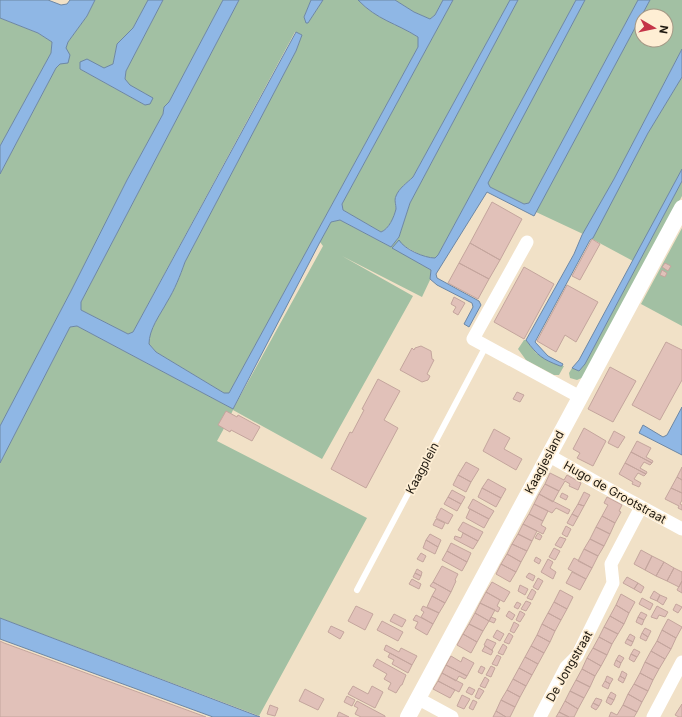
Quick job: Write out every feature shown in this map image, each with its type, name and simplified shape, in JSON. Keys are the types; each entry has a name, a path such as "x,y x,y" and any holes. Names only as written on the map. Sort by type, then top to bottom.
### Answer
{"street":[{"name":"Kaagjesland","path":"408,717 682,208"},
{"path":"527,242 473,339 580,397"},
{"name":"Hugo de Grootstraat","path":"548,455 682,529"},
{"name":"De Jongstraat","path":"540,717 566,667 577,656 613,583 611,564 641,507"},
{"path":"653,717 682,662"},
{"path":"417,698 452,717"}],"lane":[{"name":"Kaagplein","path":"358,590 486,346"}],"green space":[{"path":"95,0 148,0 133,28 117,44 113,64 104,69 80,69 145,105 146,94 129,85 125,79 126,71 163,0 223,0 169,102 164,107 163,114 127,180 0,426 0,174 56,68 60,64 68,42 87,16"},
{"path":"239,0 311,0 304,17 308,23 323,0 358,0 365,7 380,17 418,37 418,47 229,393 224,393 156,352 149,344 149,338 185,262 296,51 302,35 295,32 133,332 128,334 81,310 81,302"},
{"path":"395,0 443,0 435,15 430,19 414,12"},
{"path":"453,0 510,0 413,177 397,193 395,199 396,209 394,216 389,226 381,232 343,210 342,204"},
{"path":"518,0 576,0 438,255 435,258 426,257 401,244 393,248 431,270 430,280 422,297 342,256 413,296 322,459 233,410 217,441 367,518 259,716 0,618 0,463 70,327 77,326 233,409 323,246 320,242 331,222 340,220 391,247 399,237 410,203"},
{"path":"585,0 638,0 529,203 524,204 490,187 487,183"},
{"path":"650,0 682,0 682,49 614,179 583,234 536,212 634,30 634,48 674,48 674,8 646,8"},
{"path":"0,18 38,33 52,42 51,53 0,146"},
{"path":"682,77 682,169 633,261 592,239 648,133"},
{"path":"682,181 682,196 586,376 577,380 570,378 569,373 572,368 579,371 585,364"},
{"path":"682,228 682,326 641,304"},
{"path":"524,340 526,340 536,353 564,366 559,375 554,375 526,360 518,349"}],"water":[{"path":"0,0 48,0 61,5 67,4 70,0 95,0 87,16 68,42 66,48 70,55 68,63 60,64 56,68 0,174 0,146 51,53 52,42 38,33 0,18"},
{"path":"148,0 163,0 126,71 125,79 130,85 153,98 150,104 145,105 80,69 80,62 87,59 104,68 113,64 117,44 133,28"},
{"path":"223,0 239,0 81,302 81,310 128,334 133,332 296,32 302,35 296,51 185,262 149,338 149,344 156,352 224,393 229,393 418,47 418,37 380,17 365,7 358,0 395,0 414,12 430,19 435,15 443,0 453,0 342,204 343,210 381,232 389,226 394,216 396,209 395,199 397,193 413,177 510,0 518,0 410,203 399,237 391,247 340,220 331,222 233,409 77,326 70,327 0,463 0,426 127,180 163,114 164,107 169,102"},
{"path":"311,0 323,0 308,23 306,23 304,17"},
{"path":"576,0 585,0 488,183 490,187 524,204 529,203 638,0 650,0 646,8 634,8 634,30 534,216 487,192 436,274 437,278 479,301 481,305 469,327 464,324 473,307 472,303 437,285 430,279 431,270 392,248 399,240 405,247 420,255 435,258"},
{"path":"682,49 682,77 648,133 593,238 590,240 535,342 548,356 563,364 560,366 541,356 526,340 574,254 582,235 614,179"},
{"path":"682,169 682,181 585,364 579,371 572,368 579,360"},
{"path":"682,407 682,455 639,433 643,425 663,437 667,435"},
{"path":"0,618 260,717 213,717 0,639"}],"building":[{"path":"492,202 522,219 500,260 470,243"},
{"path":"592,239 600,244 580,280 572,276"},
{"path":"470,243 500,260 489,279 459,263"},
{"path":"459,263 489,279 478,299 448,283"},
{"path":"665,263 671,266 668,271 662,267"},
{"path":"524,267 554,284 524,339 494,322"},
{"path":"662,270 667,273 665,277 660,275"},
{"path":"567,285 598,302 576,342 565,335 556,352 537,341"},
{"path":"454,297 465,303 458,315 453,312 456,307 451,304"},
{"path":"666,342 682,350 682,380 660,420 632,405"},
{"path":"421,346 431,351 432,359 434,360 427,374 430,376 428,380 422,382 400,370 412,348 414,350 415,348"},
{"path":"610,367 636,381 613,422 588,409"},
{"path":"378,379 400,391 384,420 398,428 366,488 331,469 350,432 352,433 364,410 362,409"},
{"path":"517,392 524,395 520,402 513,399"},
{"path":"226,411 237,417 238,415 260,427 252,441 231,430 230,432 218,425"},
{"path":"584,428 606,441 593,466 577,458 580,453 573,449"},
{"path":"494,429 510,438 504,449 522,459 516,470 483,451"},
{"path":"614,431 625,437 618,448 608,443"},
{"path":"637,441 651,448 646,457 653,461 652,463 631,452"},
{"path":"631,452 652,463 650,465 644,462 640,468 647,472 646,474 625,463"},
{"path":"466,462 479,469 471,482 458,475"},
{"path":"625,463 646,474 644,476 638,473 634,479 641,483 639,487 632,484 633,482 619,474"},
{"path":"682,467 682,480 677,477"},
{"path":"550,473 564,480 567,475 581,483 578,490 569,486 570,484 565,481 559,491 545,484"},
{"path":"458,475 471,482 466,492 453,485"},
{"path":"677,477 682,480 682,493 671,488"},
{"path":"488,479 506,489 501,498 482,488"},
{"path":"545,484 559,491 553,502 539,494"},
{"path":"482,488 501,498 496,507 478,497"},
{"path":"671,488 682,493 682,500 680,504 682,505 682,510 678,508 679,506 665,499"},
{"path":"452,490 465,497 461,504 448,497"},
{"path":"584,492 590,495 584,506 578,504"},
{"path":"562,493 568,496 566,500 560,497"},
{"path":"539,494 570,510 568,514 556,508 552,513 534,504"},
{"path":"448,497 461,504 457,511 444,504"},
{"path":"607,497 622,505 619,511 621,512 615,523 602,516 608,505 604,503"},
{"path":"473,499 494,511 489,519 468,508"},
{"path":"534,504 548,511 543,521 529,514"},
{"path":"578,504 584,506 578,517 572,514"},
{"path":"441,508 453,515 448,524 436,518"},
{"path":"470,509 489,519 484,528 466,518"},
{"path":"529,514 543,521 541,525 546,528 543,534 523,524"},
{"path":"572,514 578,517 573,526 567,523"},
{"path":"602,516 615,523 610,534 596,527"},
{"path":"436,519 445,523 442,529 433,525"},
{"path":"463,522 483,532 478,541 458,530"},
{"path":"523,524 537,531 532,541 518,534"},
{"path":"566,526 571,529 567,537 562,534"},
{"path":"596,527 610,534 604,546 590,539"},
{"path":"463,533 478,541 473,549 454,539 455,536 461,538"},
{"path":"538,533 542,536 540,540 535,538"},
{"path":"430,534 441,540 438,547 426,540"},
{"path":"518,534 532,541 527,551 512,544"},
{"path":"560,537 566,539 561,548 555,545"},
{"path":"590,539 604,546 598,556 584,549"},
{"path":"426,540 438,547 435,554 423,548"},
{"path":"451,543 471,553 467,562 447,551"},
{"path":"512,544 527,551 521,562 507,554"},
{"path":"554,548 560,551 555,560 549,557"},
{"path":"584,549 598,556 592,568 578,561"},
{"path":"641,550 652,556 645,570 634,564"},
{"path":"447,551 467,562 462,571 442,560"},
{"path":"421,553 426,556 423,562 417,559"},
{"path":"507,554 521,562 516,572 501,564"},
{"path":"652,556 664,562 656,576 645,570"},
{"path":"536,557 541,560 539,564 534,561"},
{"path":"574,558 592,568 586,579 568,569"},
{"path":"548,559 553,562 550,568 556,572 553,579 541,572"},
{"path":"664,562 674,568 667,581 656,576"},
{"path":"501,564 516,572 510,582 496,574"},
{"path":"442,566 458,574 451,592 433,582"},
{"path":"674,568 682,572 682,581 679,587 667,581"},
{"path":"417,569 422,572 421,576 415,573"},
{"path":"572,572 586,579 580,590 566,583"},
{"path":"415,573 421,576 419,580 413,577"},
{"path":"529,573 535,576 533,581 526,577"},
{"path":"627,577 638,583 634,589 623,583"},
{"path":"538,578 543,581 538,590 533,587"},
{"path":"412,579 421,584 419,589 409,584"},
{"path":"682,581 682,593 677,590"},
{"path":"433,582 451,592 445,603 432,596 436,589 430,586"},
{"path":"492,582 510,592 504,602 486,592"},
{"path":"638,583 644,587 641,593 634,589"},
{"path":"520,585 528,589 525,595 518,591"},
{"path":"532,589 536,592 532,600 527,598"},
{"path":"560,590 573,597 567,609 554,602"},
{"path":"654,591 660,595 657,601 650,598"},
{"path":"486,592 500,600 497,606 500,608 498,612 480,603"},
{"path":"621,594 635,602 629,613 616,605"},
{"path":"660,595 667,598 663,605 657,601"},
{"path":"432,596 445,603 439,613 427,607"},
{"path":"642,598 653,604 650,610 639,604"},
{"path":"526,601 531,603 526,611 521,609"},
{"path":"517,602 521,604 518,609 514,607"},
{"path":"554,602 567,609 561,620 548,613"},
{"path":"480,603 495,610 489,621 475,613"},
{"path":"676,604 682,607 678,613 673,610"},
{"path":"616,605 629,613 624,624 610,616"},
{"path":"356,606 373,614 365,630 348,621"},
{"path":"423,606 439,613 433,624 421,617 424,612 421,610"},
{"path":"657,606 668,612 665,617 659,615 657,619 651,617"},
{"path":"509,611 515,615 512,620 506,616"},
{"path":"520,611 525,614 520,622 516,620"},
{"path":"641,612 647,615 644,620 638,617"},
{"path":"475,613 489,621 483,631 469,624"},
{"path":"548,613 561,620 555,631 542,624"},
{"path":"394,614 406,620 402,627 390,621"},
{"path":"416,615 433,624 427,635 415,628 418,622 413,620"},
{"path":"610,616 624,624 618,634 604,627"},
{"path":"491,617 496,619 494,623 489,621"},
{"path":"638,617 644,620 642,625 636,622"},
{"path":"668,619 682,627 676,638 662,630"},
{"path":"382,621 403,632 398,641 377,630"},
{"path":"514,622 519,625 514,633 510,631"},
{"path":"469,624 483,631 477,642 463,634"},
{"path":"542,624 555,631 550,642 537,635"},
{"path":"331,626 344,632 340,639 328,632"},
{"path":"604,627 618,634 612,644 599,637"},
{"path":"645,628 651,631 648,637 642,633"},
{"path":"497,630 504,634 500,641 493,637"},
{"path":"662,630 676,638 671,649 657,641"},
{"path":"509,633 513,636 509,644 504,642"},
{"path":"642,633 648,637 646,641 640,638"},
{"path":"463,634 477,642 471,653 457,645"},
{"path":"630,634 635,637 633,642 627,639"},
{"path":"537,635 550,642 544,653 531,646"},
{"path":"599,637 612,644 607,655 593,648"},
{"path":"487,639 496,643 492,650 493,651 484,645"},
{"path":"627,639 633,642 631,646 625,643"},
{"path":"0,641 4,643 206,717 0,717"},
{"path":"657,641 671,649 665,659 651,651"},
{"path":"503,644 507,647 503,655 498,653"},
{"path":"386,645 399,652 401,648 417,656 412,665 384,650"},
{"path":"485,646 493,651 491,655 482,651"},
{"path":"531,646 544,653 538,664 525,657"},
{"path":"593,648 607,655 601,666 587,658"},
{"path":"634,649 640,652 637,657 631,654"},
{"path":"651,651 665,659 659,669 645,662"},
{"path":"390,653 412,665 408,673 392,664 394,660 388,657"},
{"path":"631,654 637,657 634,662 629,659"},
{"path":"497,655 501,657 497,666 492,664"},
{"path":"619,655 624,658 621,663 616,660"},
{"path":"451,656 461,662 463,657 474,663 467,676 446,665"},
{"path":"525,657 538,664 532,675 519,668"},
{"path":"587,658 601,666 595,676 582,669"},
{"path":"377,659 406,675 402,685 396,693 388,689 391,683 384,679 387,674 373,666"},
{"path":"616,660 621,663 619,668 614,665"},
{"path":"645,662 659,669 653,680 640,673"},
{"path":"446,665 467,676 465,679 459,676 456,681 442,673"},
{"path":"481,666 485,668 482,674 478,672"},
{"path":"491,666 495,668 491,677 486,675"},
{"path":"519,668 532,675 526,686 513,679"},
{"path":"582,669 595,676 590,687 576,680"},
{"path":"622,671 627,674 625,679 620,676"},
{"path":"442,673 463,684 459,692 438,681"},
{"path":"640,673 653,680 648,691 634,684"},
{"path":"607,676 613,679 610,684 605,681"},
{"path":"620,676 625,679 623,683 618,680"},
{"path":"485,677 489,680 485,688 480,686"},
{"path":"513,679 526,686 520,697 507,690"},
{"path":"576,680 590,687 584,698 570,691"},
{"path":"438,681 455,690 450,698 433,689"},
{"path":"605,681 610,684 608,689 602,686"},
{"path":"634,684 648,691 642,702 628,694"},
{"path":"353,686 368,694 372,686 383,692 375,708 348,694"},
{"path":"469,687 475,690 472,695 466,692"},
{"path":"479,688 484,691 479,699 475,697"},
{"path":"305,689 324,699 318,710 299,701"},
{"path":"507,690 520,697 515,707 501,700"},
{"path":"570,691 584,698 578,709 565,701"},
{"path":"611,692 616,695 614,700 608,697"},
{"path":"628,694 642,702 637,712 623,705"},
{"path":"462,695 470,699 464,709 457,706"},
{"path":"347,696 355,700 352,706 344,702"},
{"path":"608,697 614,700 611,705 606,702"},
{"path":"596,698 602,700 599,706 593,703"},
{"path":"473,700 477,702 473,710 469,708"},
{"path":"501,700 515,707 510,717 506,717 496,711"},
{"path":"357,701 385,717 361,717 355,714 358,708 354,706"},
{"path":"565,701 578,709 574,717 569,717 559,712"},
{"path":"593,703 599,706 596,710 591,707"},
{"path":"682,704 682,717 679,717 675,715"},
{"path":"270,705 278,708 275,716 267,714"},
{"path":"623,705 637,712 634,717 609,717 611,712 617,715"},
{"path":"496,711 506,717 493,717"},
{"path":"339,712 349,717 337,717"},
{"path":"559,712 569,717 556,717"}]}
